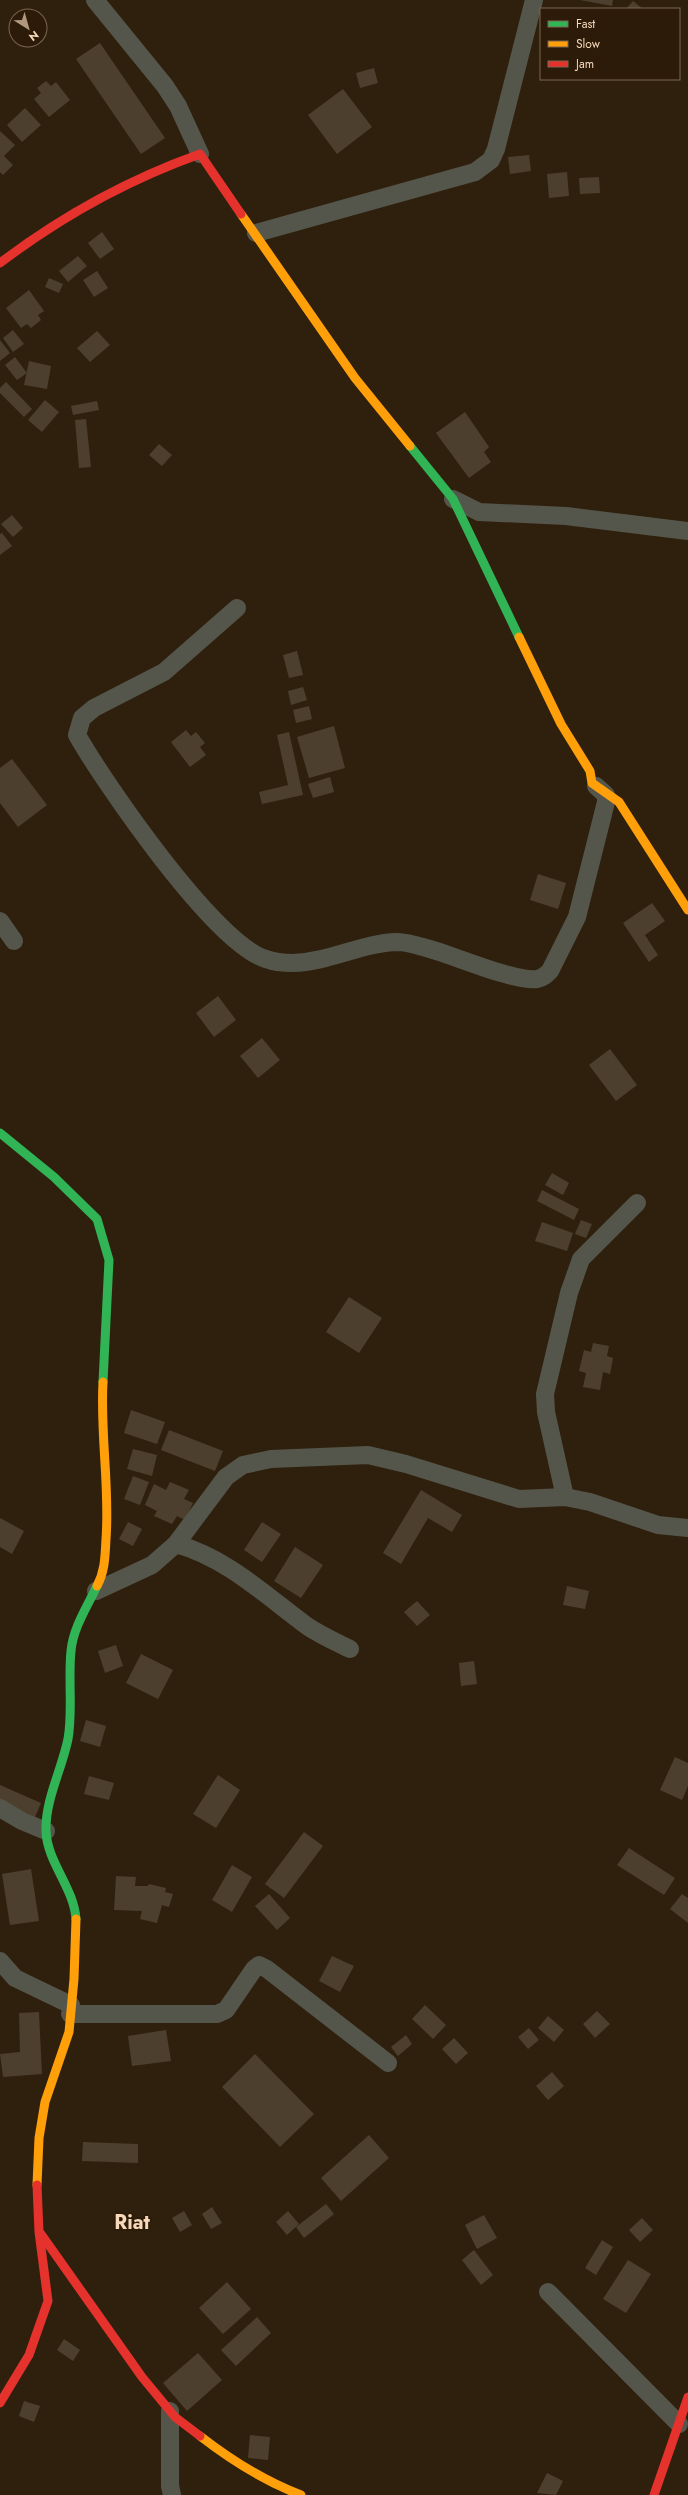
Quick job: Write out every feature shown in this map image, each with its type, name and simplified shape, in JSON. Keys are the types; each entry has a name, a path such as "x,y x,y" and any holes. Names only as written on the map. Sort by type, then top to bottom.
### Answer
{"street":[{"path":"256,233 475,172 485,167 491,160 496,149 534,0"},
{"path":"100,3 165,86 178,106 200,154 355,378 454,500 561,724 590,771 592,783 606,795 606,802 577,917 550,971 542,978 531,979 514,975 462,958 398,942 314,961 292,963 266,959 248,949 215,922 149,840 93,762 77,735 82,718 94,708 164,672 237,608"},
{"path":"0,264 35,236 78,209 147,172 200,154"},
{"path":"454,500 479,512 566,516 688,531"},
{"path":"592,783 619,802 688,910"},
{"path":"0,921 14,941"},
{"path":"0,1133 54,1177 97,1219 109,1260 102,1403 109,1504 104,1572 96,1591 76,1628 71,1650 68,1738 47,1815 46,1831 49,1847 75,1906 75,1963 68,2032 45,2102 39,2138 37,2172 39,2232 48,2301 46,2312 22,2368 0,2403"},
{"path":"565,1497 546,1412 545,1394 565,1308 581,1259 637,1203"},
{"path":"96,1591 152,1565 176,1544 226,1477 243,1465 270,1459 368,1455 406,1464 518,1499 565,1497 590,1502 658,1525 688,1528"},
{"path":"176,1544 198,1550 224,1564 308,1627 350,1649"},
{"path":"0,1808 22,1821 46,1831"},
{"path":"0,1961 15,1978 71,2009 217,2014 226,2010 254,1969 259,1965 267,1969 388,2063"},
{"path":"39,2232 142,2377 170,2411 224,2454 277,2486 301,2495"},
{"path":"548,2292 679,2424"},
{"path":"654,2495 688,2397"},
{"path":"170,2411 172,2495"}],"building":[{"path":"580,0 613,0 612,6"},
{"path":"633,1 642,8 627,8"},
{"path":"100,43 165,138 141,154 76,59"},
{"path":"374,68 378,83 360,88 356,73"},
{"path":"46,81 51,86 56,82 70,100 49,117 34,99 41,93 37,88"},
{"path":"343,89 372,127 337,154 308,115"},
{"path":"25,108 41,125 22,142 7,125"},
{"path":"0,131 15,145 4,156 13,165 3,175 0,172"},
{"path":"529,155 531,171 510,174 508,157"},
{"path":"567,172 569,196 549,198 547,174"},
{"path":"599,177 600,193 580,194 579,178"},
{"path":"102,232 114,249 100,259 88,243"},
{"path":"78,256 87,266 68,282 59,271"},
{"path":"97,271 108,288 94,297 83,280"},
{"path":"49,278 63,284 59,293 45,287"},
{"path":"29,290 44,311 38,315 41,320 31,328 27,324 21,328 6,308"},
{"path":"13,330 24,344 13,352 3,338"},
{"path":"97,331 110,345 90,362 77,348"},
{"path":"0,340 10,353 0,361"},
{"path":"15,357 27,373 17,380 5,365"},
{"path":"29,361 51,366 47,389 24,385"},
{"path":"6,382 32,409 24,417 0,393 0,388"},
{"path":"45,400 59,412 42,432 28,420"},
{"path":"97,401 99,410 73,415 71,406"},
{"path":"465,412 489,447 484,452 491,462 469,478 436,433"},
{"path":"86,419 91,467 79,468 75,420"},
{"path":"159,444 172,455 162,466 149,455"},
{"path":"12,515 23,528 13,537 1,524"},
{"path":"2,533 12,546 0,555 0,534"},
{"path":"297,651 303,675 289,678 283,655"},
{"path":"303,687 307,700 291,705 288,691"},
{"path":"309,706 312,719 296,723 293,710"},
{"path":"334,726 345,768 309,778 297,737"},
{"path":"186,730 191,736 196,732 205,743 200,747 206,755 190,767 171,742"},
{"path":"289,732 303,795 262,804 259,792 288,785 277,735"},
{"path":"12,759 47,805 18,827 0,803 0,768"},
{"path":"330,777 334,792 313,798 308,784"},
{"path":"538,874 566,883 558,909 530,900"},
{"path":"652,903 665,921 645,935 658,955 649,962 623,923"},
{"path":"218,996 236,1020 214,1037 196,1013"},
{"path":"262,1038 280,1060 258,1078 240,1056"},
{"path":"610,1049 637,1085 616,1101 589,1065"},
{"path":"552,1173 569,1183 563,1195 545,1185"},
{"path":"542,1190 579,1209 574,1220 537,1201"},
{"path":"581,1220 592,1224 586,1238 575,1234"},
{"path":"542,1222 573,1233 567,1251 535,1241"},
{"path":"349,1297 382,1318 359,1353 326,1332"},
{"path":"593,1343 609,1346 607,1356 613,1358 610,1374 603,1372 600,1390 583,1387 586,1373 579,1371 584,1350 591,1352"},
{"path":"131,1410 165,1422 157,1444 124,1433"},
{"path":"169,1430 223,1451 215,1471 161,1450"},
{"path":"133,1449 157,1455 152,1476 127,1469"},
{"path":"133,1476 149,1482 140,1505 124,1499"},
{"path":"170,1482 189,1490 184,1499 193,1503 185,1520 177,1516 172,1524 154,1516 157,1511 145,1505 154,1484 166,1490"},
{"path":"421,1490 462,1515 452,1532 428,1518 401,1564 383,1553"},
{"path":"0,1518 24,1531 12,1554 0,1547"},
{"path":"128,1522 142,1529 133,1546 119,1539"},
{"path":"262,1522 281,1534 262,1562 244,1550"},
{"path":"295,1547 323,1565 301,1598 274,1581"},
{"path":"567,1586 589,1591 585,1609 563,1605"},
{"path":"417,1601 430,1615 417,1626 404,1612"},
{"path":"116,1645 123,1666 105,1673 98,1651"},
{"path":"141,1654 173,1670 158,1699 126,1683"},
{"path":"474,1661 477,1684 461,1686 459,1663"},
{"path":"86,1720 106,1726 100,1747 80,1741"},
{"path":"675,1757 688,1763 688,1786 682,1800 660,1790"},
{"path":"218,1775 240,1790 216,1828 193,1814"},
{"path":"89,1776 114,1783 109,1800 84,1794"},
{"path":"0,1785 41,1803 35,1817 0,1801"},
{"path":"304,1832 323,1846 284,1898 265,1884"},
{"path":"629,1848 675,1878 664,1895 617,1865"},
{"path":"232,1865 252,1877 232,1912 212,1900"},
{"path":"31,1869 39,1921 10,1925 2,1874"},
{"path":"116,1876 136,1877 135,1886 148,1886 149,1884 166,1888 165,1892 173,1894 169,1907 162,1905 157,1923 140,1919 142,1911 114,1910"},
{"path":"269,1894 290,1918 277,1930 255,1906"},
{"path":"682,1894 688,1898 688,1923 670,1909"},
{"path":"332,1956 354,1966 340,1992 319,1981"},
{"path":"425,2005 446,2025 433,2039 412,2019"},
{"path":"597,2011 610,2024 595,2038 583,2024"},
{"path":"39,2012 42,2074 3,2077 0,2054 20,2052 19,2013"},
{"path":"548,2016 564,2030 554,2042 538,2028"},
{"path":"529,2028 539,2040 528,2049 518,2037"},
{"path":"166,2030 171,2061 132,2066 128,2036"},
{"path":"406,2035 412,2044 398,2056 391,2047"},
{"path":"454,2038 468,2053 456,2064 442,2049"},
{"path":"255,2054 314,2114 280,2147 222,2087"},
{"path":"552,2072 564,2086 548,2100 536,2086"},
{"path":"369,2135 389,2158 341,2201 321,2178"},
{"path":"83,2142 138,2144 138,2163 82,2161"},
{"path":"326,2204 334,2214 304,2238 296,2227"},
{"path":"212,2207 222,2223 211,2229 202,2214"},
{"path":"184,2211 192,2225 180,2232 172,2218"},
{"path":"288,2211 299,2224 287,2235 276,2222"},
{"path":"484,2215 497,2238 477,2249 465,2225"},
{"path":"642,2218 653,2230 640,2242 629,2230"},
{"path":"602,2240 613,2247 596,2275 585,2268"},
{"path":"474,2250 493,2275 481,2285 462,2260"},
{"path":"628,2260 651,2274 626,2313 603,2299"},
{"path":"227,2282 251,2309 223,2334 199,2308"},
{"path":"257,2317 271,2333 236,2366 221,2350"},
{"path":"64,2339 80,2350 73,2361 57,2350"},
{"path":"198,2353 222,2380 187,2411 163,2383"},
{"path":"24,2401 40,2406 34,2422 19,2416"},
{"path":"250,2435 270,2437 268,2460 248,2458"},
{"path":"547,2473 563,2481 556,2495 537,2493"}],"traffic: fast":[{"path":"410,446 453,499 519,637"},
{"path":"0,1133 54,1177 97,1219 109,1260 103,1382"},
{"path":"76,1919 71,1897 55,1864 47,1842 46,1819 51,1796 68,1739 72,1642 81,1618 97,1586"}],"traffic: slow":[{"path":"241,214 355,378 410,446"},
{"path":"519,637 561,724 590,771 592,783 619,802 688,910"},
{"path":"97,1586 102,1575 104,1564 107,1519 102,1402 103,1382"},
{"path":"37,2185 39,2138 45,2102 69,2032 74,1979 76,1919"},
{"path":"200,2436 248,2469 301,2495"}],"traffic: jam":[{"path":"0,263 47,230 96,201 147,175 200,154 241,214"},
{"path":"0,2403 29,2355 48,2301 39,2232 37,2185"},
{"path":"41,2234 142,2377 175,2417 200,2436"},
{"path":"654,2495 688,2397"}],"district":[{"name":"Riat","path":"132,2222"}]}
